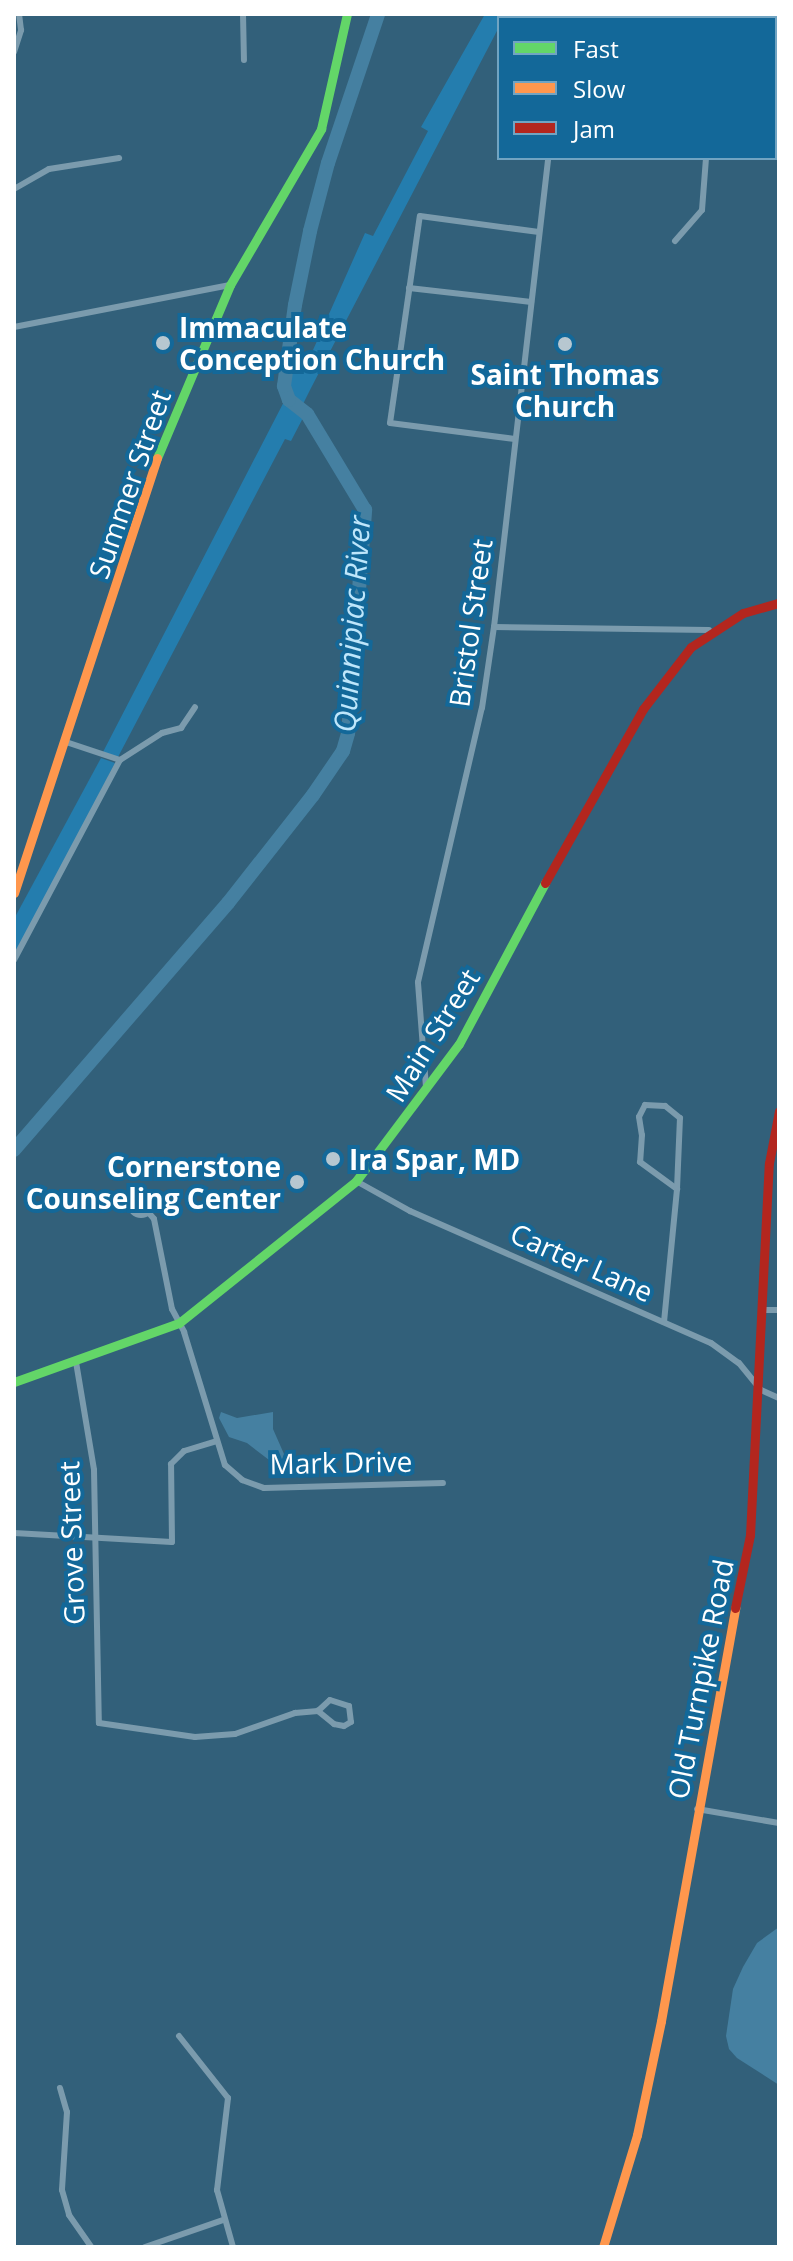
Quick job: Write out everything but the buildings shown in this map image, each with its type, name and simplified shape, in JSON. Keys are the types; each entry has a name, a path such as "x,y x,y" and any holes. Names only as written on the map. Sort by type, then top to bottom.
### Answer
{"main road":[{"name":"Summer Street","path":"14,893 158,456 230,285 321,129 347,14"},
{"name":"Main Street","path":"14,1382 179,1323 356,1181 459,1044 628,731 691,647 712,630 754,608 779,603"},
{"name":"Old Turnpike Road","path":"603,2247 640,2121 750,1535 769,1163 779,1111"}],"street":[{"path":"14,52 21,30 19,14"},
{"path":"243,14 244,60"},
{"path":"14,189 49,169 119,158"},
{"name":"Bristol Street","path":"427,1090 418,982 482,708 548,160"},
{"path":"675,241 702,210 706,160"},
{"path":"515,439 390,423 420,216 539,232"},
{"path":"14,327 230,285"},
{"path":"409,288 531,302"},
{"path":"494,627 712,630"},
{"path":"14,960 120,760 162,733 181,728 195,707"},
{"path":"66,742 120,760"},
{"path":"664,1322 677,1189 680,1118 665,1106 645,1105 639,1117 642,1135 640,1162 677,1189"},
{"name":"Carter Lane","path":"356,1181 410,1211 726,1352 757,1385 779,1398"},
{"name":"Mark Drive","path":"148,1212 154,1219 172,1309 225,1465 242,1480 264,1488 443,1483"},
{"path":"762,1310 779,1310"},
{"name":"Grove Street","path":"76,1362 94,1470 99,1723 195,1737 235,1734 295,1713 318,1711"},
{"path":"14,1533 172,1542 171,1464 184,1451 216,1441"},
{"path":"330,1700 339,1701 349,1706 351,1722 344,1726 334,1724 318,1711 330,1700"},
{"path":"697,1809 779,1823"},
{"path":"179,2036 228,2098 217,2190 233,2247"},
{"path":"60,2088 67,2112 62,2190 69,2215 91,2247"},
{"path":"145,2247 223,2220"}],"shaded area":[{"path":"485,14 506,14 497,16 497,31 311,388 301,408 305,414 291,441 285,439 118,757 103,752 290,390 284,387 287,370 292,370 293,357 309,359 365,233 373,236 428,131 421,127"},
{"path":"101,758 115,763 14,959 14,919"},
{"path":"221,1412 237,1418 273,1412 273,1429 284,1454 281,1463 273,1463 247,1443 229,1437 219,1418"},
{"path":"779,1927 779,2085 737,2058 729,2049 726,2036 733,1989 743,1967 757,1943"}],"waterway":[{"name":"Quinnipiac River","path":"14,1150 228,903 313,795 343,751 348,733 365,510 307,414 289,400 284,386 295,305 310,231 328,163 378,14"}],"traffic: fast":[{"path":"157,458 230,285 321,129 347,14"},
{"path":"14,1382 179,1323 356,1181 459,1044 545,883"}],"traffic: slow":[{"path":"14,893 157,458"},
{"path":"603,2247 637,2135 661,2021 735,1608"}],"traffic: jam":[{"path":"545,883 643,709 691,647 743,613 779,603"},
{"path":"735,1608 750,1535 769,1163 779,1111"}],"place":[{"name":"Immaculate Conception Church","path":"163,343"},
{"name":"Saint Thomas Church","path":"565,344"},
{"name":"Ira Spar, MD","path":"333,1159"},
{"name":"Cornerstone Counseling Center","path":"297,1182"}]}
